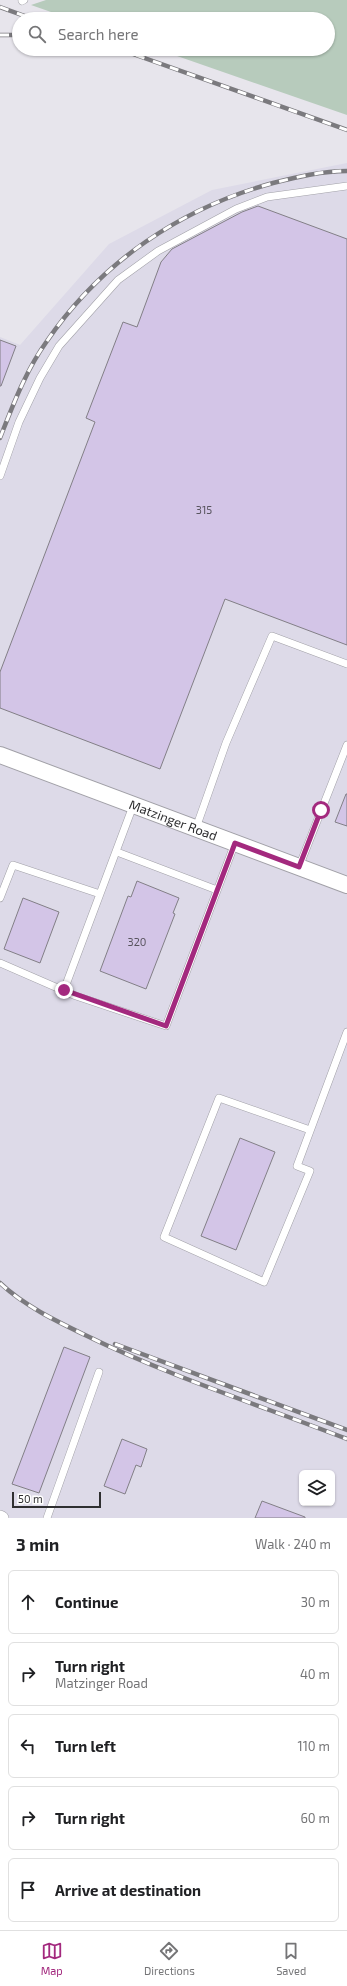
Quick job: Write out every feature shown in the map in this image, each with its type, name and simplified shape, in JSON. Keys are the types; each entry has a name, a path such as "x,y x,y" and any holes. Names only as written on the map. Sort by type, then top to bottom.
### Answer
{"street":[{"name":"Matzinger Road","path":"0,756 347,885"}],"lane":[{"path":"0,476 19,422 40,378 59,346 118,280 158,251 236,209 267,197 347,186"},
{"path":"196,828 226,743 272,636 347,664"},
{"path":"299,867 347,745"},
{"path":"64,990 133,806"},
{"path":"0,963 64,990 166,1026 235,843"},
{"path":"116,852 217,890"},
{"path":"0,898 13,865 100,894"},
{"path":"310,1130 219,1098 164,1237 264,1282 310,1171 297,1166 347,1032"},
{"path":"47,1518 99,1372"}],"shaded area":[{"path":"347,163 347,1518 0,1518 0,337 20,345 109,244 212,190"}],"green space":[{"path":"46,0 347,0 347,115 177,56 335,56 335,12 51,12 31,5"}],"building":[{"path":"258,206 347,239 347,645 225,599 160,769 0,708 0,672 95,422 86,418 123,322 137,327 161,262 172,249 242,212"},
{"path":"0,340 16,346 1,386 0,386"},
{"path":"347,794 347,826 335,822"},
{"path":"137,881 179,898 173,913 175,914 146,989 100,971 128,896 131,897"},
{"path":"23,898 59,912 40,963 4,949"},
{"path":"240,1138 275,1152 236,1250 201,1236"},
{"path":"64,1347 90,1357 39,1493 12,1484"},
{"path":"122,1439 147,1449 141,1467 136,1465 125,1494 104,1486"},
{"path":"262,1501 305,1517 305,1518 255,1518"}],"railway":[{"path":"0,7 14,12"},
{"path":"0,35 12,35"},
{"path":"139,56 347,130"},
{"path":"0,438 20,388 39,352 68,313 92,286 118,263 175,223 206,207 273,183 319,173 347,171"},
{"path":"0,1283 40,1312 117,1350 214,1390 347,1439"},
{"path":"115,1344 347,1430"}],"route":[{"path":"64,990 76,996 166,1026 235,843 299,867 321,810"}]}
